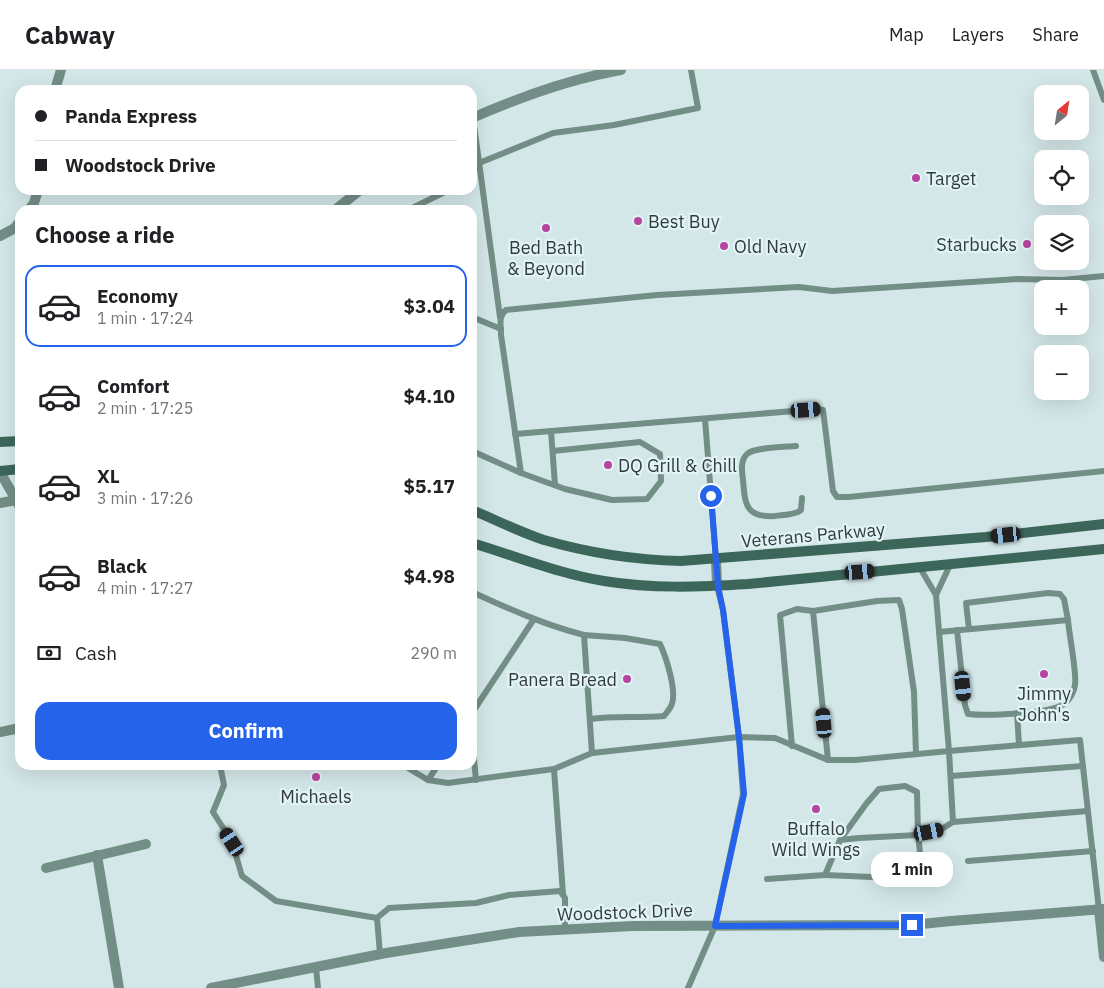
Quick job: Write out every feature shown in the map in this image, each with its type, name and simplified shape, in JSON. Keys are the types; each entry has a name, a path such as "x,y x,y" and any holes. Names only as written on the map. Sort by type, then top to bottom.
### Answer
{"main road":[{"path":"0,442 15,441"},
{"path":"0,472 15,470"},
{"name":"Veterans Parkway","path":"477,512 542,539 588,552 644,561 716,559 986,537 1104,524"},
{"path":"477,545 553,569 602,581 650,586 718,586 1104,549"}],"street":[{"path":"56,85 60,70"},
{"path":"477,116 526,95 601,73 621,70"},
{"path":"341,205 354,195"},
{"path":"0,236 15,228"},
{"path":"0,472 15,498"},
{"path":"0,503 15,503"},
{"path":"716,559 718,586"},
{"path":"0,732 15,729"},
{"path":"46,868 146,844"},
{"path":"97,856 120,988"},
{"path":"1102,909 1104,957"},
{"name":"Woodstock Drive","path":"211,988 380,954 519,932 633,926 912,925 951,920 1102,909"}],"lane":[{"path":"479,163 553,133 614,125 698,108 691,70"},
{"path":"1093,70 1104,100"},
{"path":"477,148 521,473"},
{"path":"418,205 438,195"},
{"path":"500,317 506,310 657,295 799,286 832,291 1018,279 1062,280 1104,276"},
{"path":"477,319 501,329"},
{"path":"516,434 823,410 833,491 837,497 1104,471"},
{"path":"705,419 716,559"},
{"path":"551,431 555,486"},
{"path":"477,453 555,486 612,500 647,499 661,481 660,454 640,442 553,450"},
{"path":"796,446 754,450 748,453 742,465 745,501 748,508 754,514 772,516 798,512 801,510 802,498"},
{"path":"936,595 950,565"},
{"path":"920,568 936,595 953,822"},
{"path":"688,988 715,926 744,794 739,737 723,610 718,586"},
{"path":"477,594 512,611 584,635 625,638 660,644 668,661 671,679 672,704 664,716 611,716 590,719"},
{"path":"957,630 965,705 968,714 983,716 1047,710 1064,705 1072,695 1076,683 1068,620 1064,599 1060,594 966,603 969,629"},
{"path":"792,746 780,615 797,609 813,612 877,601 899,600 902,609 914,692 916,754"},
{"path":"813,612 828,760"},
{"path":"477,705 534,619"},
{"path":"939,632 1068,620"},
{"path":"584,635 592,753"},
{"path":"1017,713 1019,745"},
{"path":"412,770 428,780 448,783 554,769 592,753 739,737 775,738 828,760 855,760 1080,740 1092,851 1102,909"},
{"path":"951,776 1083,766"},
{"path":"554,769 562,894 565,898 565,930"},
{"path":"221,770 224,785 213,812 232,842 242,876 276,901 377,918 389,908 476,903 508,895 560,891 562,894"},
{"path":"428,780 435,770"},
{"path":"475,770 476,780"},
{"path":"767,879 825,875 918,879 922,870 918,835 917,792 905,786 879,789 840,840 825,875"},
{"path":"840,840 918,835 940,830 953,822 1088,811"},
{"path":"968,861 1092,851"},
{"path":"377,918 380,954"},
{"path":"316,967 318,988"}],"place":[{"name":"Target","path":"916,178"},
{"name":"Best Buy","path":"638,221"},
{"name":"Bed Bath & Beyond","path":"546,228"},
{"name":"Starbucks","path":"1027,244"},
{"name":"Old Navy","path":"724,246"},
{"name":"DQ Grill & Chill","path":"608,465"},
{"name":"Jimmy John's","path":"1044,674"},
{"name":"Panera Bread","path":"627,679"},
{"name":"Michaels","path":"316,777"},
{"name":"Buffalo Wild Wings","path":"816,809"}],"route":[{"path":"711,496 718,586 723,610 739,737 744,794 715,926 912,925"}]}
